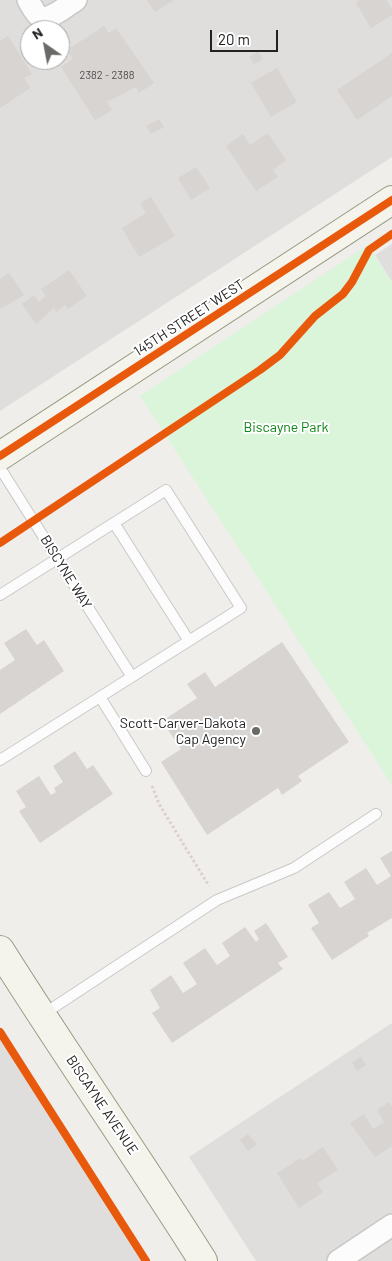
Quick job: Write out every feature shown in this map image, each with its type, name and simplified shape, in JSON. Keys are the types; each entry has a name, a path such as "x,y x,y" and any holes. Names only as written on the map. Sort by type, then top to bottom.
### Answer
{"street":[{"path":"28,0 38,16 42,18 48,18 76,0"},
{"name":"145TH STREET WEST","path":"0,456 392,200"},
{"name":"BISCAYNE AVENUE","path":"0,950 41,1015 151,1178 203,1261"},
{"path":"338,1261 392,1225"}],"lane":[{"name":"BISCYNE WAY","path":"0,468 132,676"},
{"path":"0,595 166,490 241,608 0,760"},
{"path":"114,523 189,641"},
{"path":"100,697 146,771"},
{"path":"41,1015 217,900 294,868 376,814"}],"path":[{"path":"146,771 159,804 217,900"}],"shaded area":[{"path":"0,0 392,0 392,157 0,411"},
{"path":"392,244 392,282 375,255"},
{"path":"392,1023 392,1261 256,1261 189,1157"},
{"path":"0,1032 146,1261 0,1261"}],"green space":[{"name":"Biscayne Park","path":"368,245 392,282 392,785 140,396"}],"building":[{"path":"147,0 174,0 155,12"},
{"path":"361,0 386,0 392,9 392,15 371,28 356,3"},
{"path":"104,26 109,33 116,28 154,83 139,93 136,87 107,102 112,110 95,120 63,70 70,70 70,61 73,59 70,54 70,48"},
{"path":"8,36 20,55 20,70 29,70 32,74 24,78 30,88 0,108 0,41"},
{"path":"258,51 263,59 254,64 249,57"},
{"path":"392,53 392,96 357,120 337,90"},
{"path":"277,68 297,102 271,117 251,83"},
{"path":"159,119 164,127 151,134 146,126"},
{"path":"268,133 286,160 273,170 278,177 256,191 226,146 243,134 250,145"},
{"path":"196,167 210,188 191,200 178,178"},
{"path":"151,197 175,236 139,257 122,228 146,213 140,203"},
{"path":"69,270 87,296 68,309 65,305 56,312 54,308 36,324 22,304 34,295 39,302 46,296 41,289"},
{"path":"9,273 24,295 1,309 0,279"},
{"path":"26,629 37,645 44,640 64,671 0,714 0,670 15,660 4,643"},
{"name":"Scott-Carver-Dakota Cap Agency","path":"282,642 349,742 298,776 302,781 282,795 278,788 207,835 161,762 181,749 162,721 197,698 187,684 205,672 215,687"},
{"path":"75,751 87,769 93,765 113,794 40,843 19,811 26,807 16,791 39,776 51,795 56,792 54,788 63,782 53,766"},
{"path":"392,851 392,918 367,933 369,936 332,960 311,928 319,923 308,905 329,892 340,908 355,899 344,882 366,868 377,885 391,876 380,858"},
{"path":"266,923 288,957 278,963 283,969 172,1043 152,1013 160,1008 150,990 171,975 183,993 197,984 183,963 205,948 217,965 230,956 222,943 245,927 256,942 259,939 254,931"},
{"path":"361,1057 366,1065 357,1071 352,1062"},
{"path":"389,1102 392,1107 392,1146 375,1157 350,1123 364,1114 373,1129 384,1122 377,1110"},
{"path":"248,1134 257,1145 248,1151 240,1140"},
{"path":"323,1147 338,1170 317,1183 323,1192 299,1208 277,1173 301,1158 302,1161"}],"cycle path":[{"path":"0,456 392,200"},
{"path":"0,543 280,355 315,316 343,294 352,282 369,250 392,234"},
{"path":"0,1032 146,1261"}],"place":[{"name":"Scott-Carver-Dakota Cap Agency","path":"256,731"}]}
